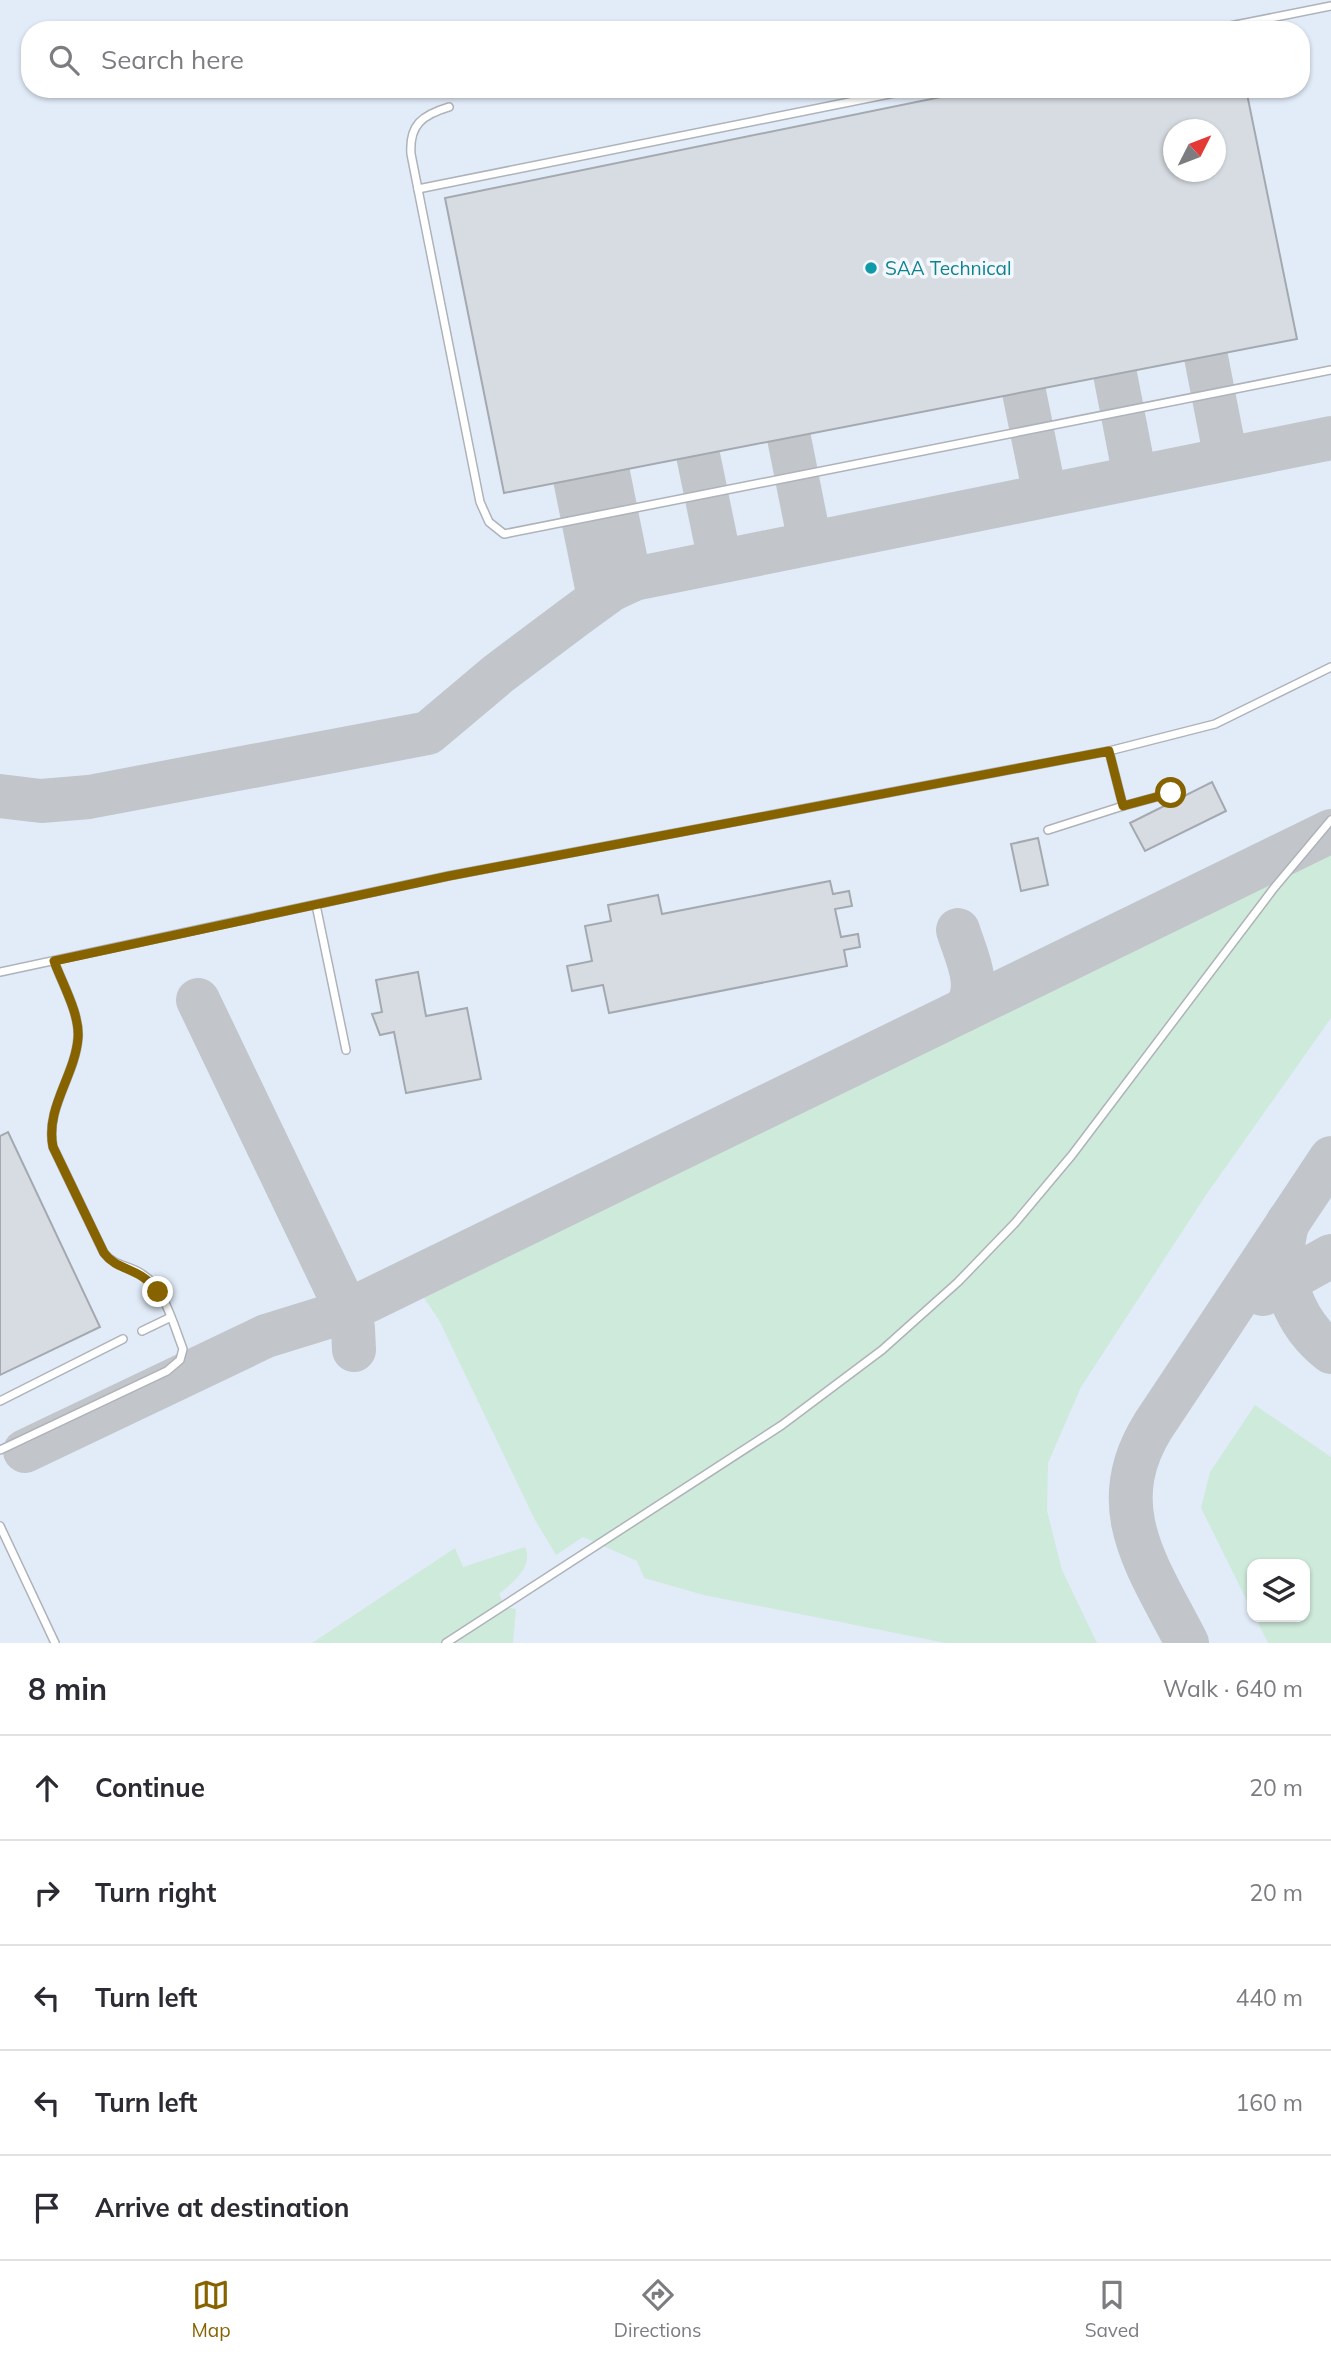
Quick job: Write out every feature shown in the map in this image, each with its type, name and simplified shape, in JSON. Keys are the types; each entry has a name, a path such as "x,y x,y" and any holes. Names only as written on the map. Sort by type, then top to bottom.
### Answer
{"lane":[{"path":"1255,21 1331,6"},
{"path":"418,189 869,98"},
{"path":"449,107 426,115 415,123 410,139 480,502 489,522 504,534 1331,370"},
{"path":"0,972 449,876 1109,751 1215,724 1331,667"},
{"path":"1109,751 1123,806"},
{"path":"1048,830 1171,793"},
{"path":"446,1643 782,1425 882,1350 958,1282 1015,1223 1072,1155 1273,888 1331,820"},
{"path":"316,905 346,1050"},
{"path":"0,1450 175,1366 183,1349 158,1292 145,1276 115,1263 104,1253 53,1147 50,1134 54,1112 78,1037 76,1021 54,961"},
{"path":"142,1331 169,1318"},
{"path":"0,1401 123,1339"},
{"path":"0,1526 55,1643"}],"shaded area":[{"path":"0,0 1331,0 1331,1643 0,1643"}],"green space":[{"path":"1331,854 1331,1018 1206,1195 1081,1387 1048,1463 1047,1511 1062,1570 1097,1643 946,1643 704,1595 644,1578 637,1561 583,1537 556,1555 535,1520 439,1320 424,1298 947,1037"},
{"path":"1255,1405 1331,1457 1331,1643 1268,1643 1258,1622 1310,1622 1310,1559 1247,1559 1247,1601 1201,1508 1210,1472"},
{"path":"525,1547 527,1561 524,1568 499,1594 506,1607 516,1609 513,1643 312,1643 455,1548 463,1567"}],"building":[{"name":"SAA Technical","path":"936,98 1248,98 1297,339 504,493 445,198"},
{"path":"1212,782 1226,811 1145,851 1130,823"},
{"path":"1038,838 1048,885 1021,891 1011,844"},
{"path":"830,881 833,894 849,891 852,906 835,909 841,937 858,934 860,947 844,950 847,966 609,1013 603,985 572,991 567,966 592,961 585,926 611,921 608,905 658,895 662,914"},
{"path":"418,972 426,1016 467,1008 481,1079 406,1093 394,1032 380,1035 372,1014 382,1012 376,980"},
{"path":"8,1132 100,1327 0,1375 0,1136"}],"taxiway":[{"path":"1206,357 1226,459"},
{"path":"1115,374 1135,477"},
{"path":"1024,392 1045,495"},
{"path":"789,438 810,543"},
{"path":"0,796 41,801 89,797 428,733 498,674 578,614 611,590 634,579 1331,438"},
{"path":"698,455 720,561"},
{"path":"608,473 630,581"},
{"path":"575,479 599,598"},
{"path":"25,1451 266,1336 347,1311 1331,831"},
{"path":"958,930 973,981 970,1001 964,1010"},
{"path":"198,1000 347,1311 353,1328 354,1350"},
{"path":"1187,1643 1158,1589 1137,1537 1131,1511 1131,1484 1138,1456 1153,1426 1331,1158"},
{"path":"1288,1222 1283,1258 1290,1294 1306,1326 1331,1352"},
{"path":"1263,1294 1331,1256"}],"place":[{"name":"SAA Technical","path":"871,268"}],"route":[{"path":"158,1292 145,1276 115,1263 104,1253 53,1147 50,1134 54,1112 78,1037 76,1021 54,961 449,876 1109,751 1123,806 1171,793"}]}
